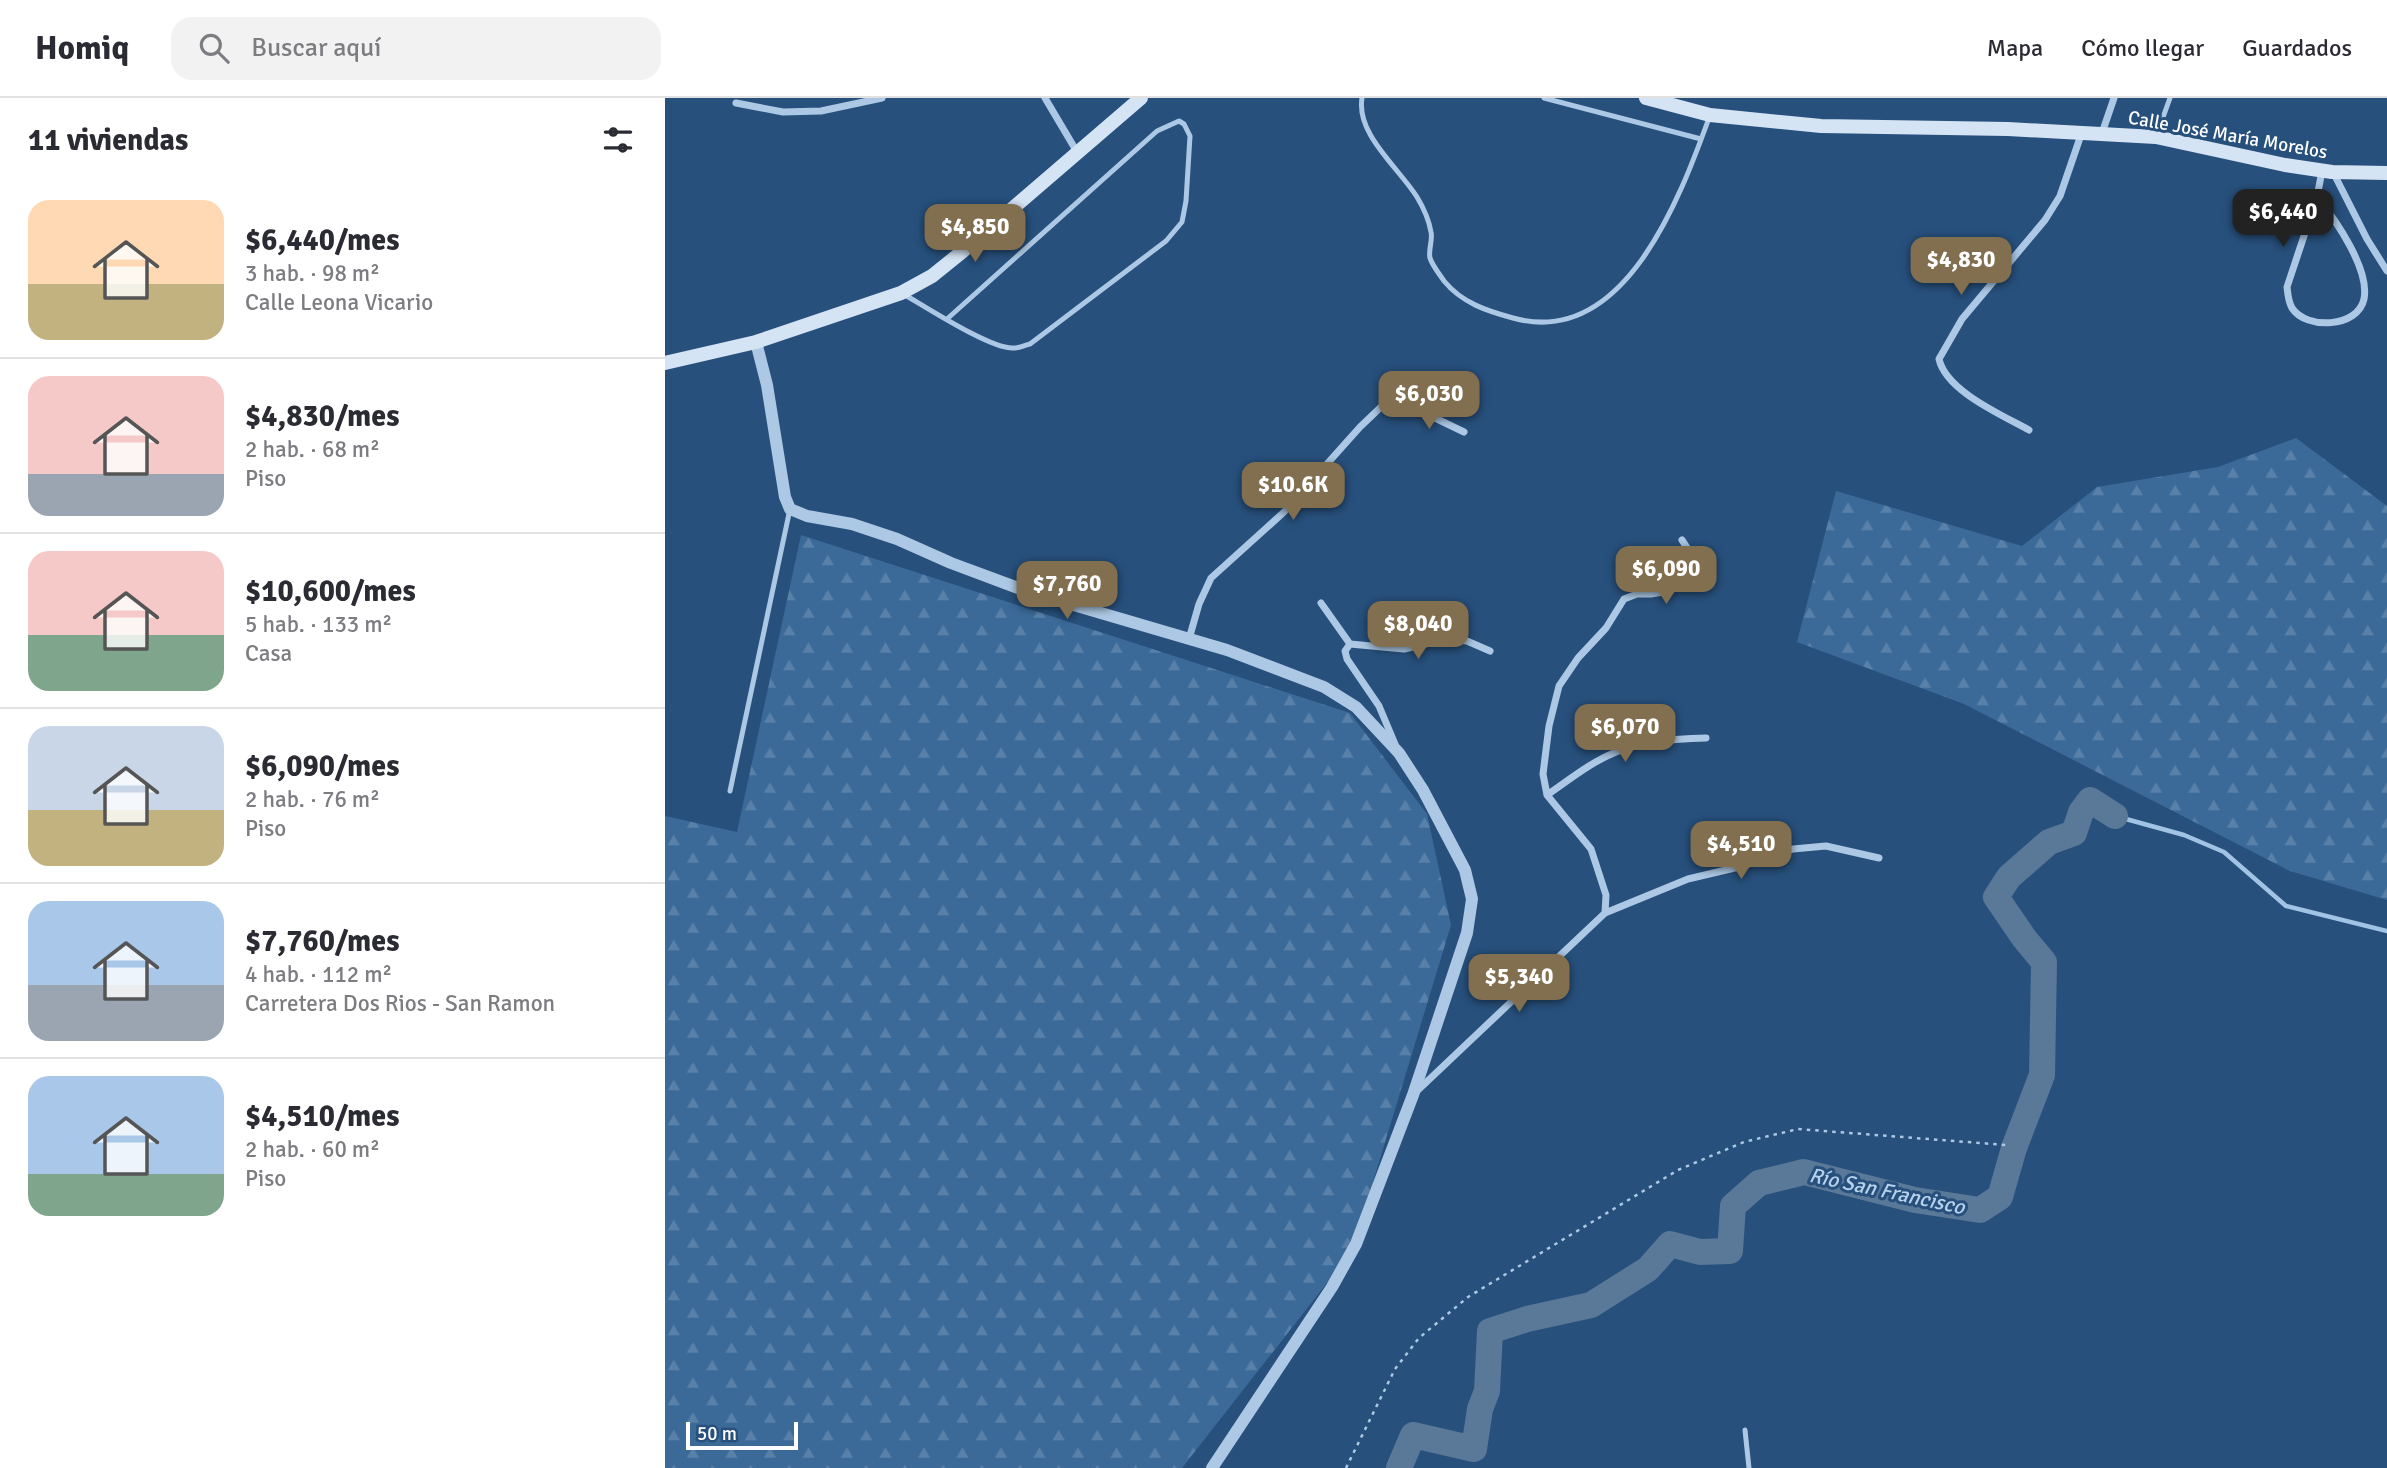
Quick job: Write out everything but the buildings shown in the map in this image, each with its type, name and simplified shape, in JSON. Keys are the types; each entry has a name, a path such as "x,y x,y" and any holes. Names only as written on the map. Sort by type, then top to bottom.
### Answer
{"main road":[{"path":"665,363 756,342 901,293 932,276 1141,98"},
{"name":"Calle José María Morelos","path":"1646,98 1710,115 1821,126 2082,131 2156,137 2327,171 2387,173"}],"street":[{"path":"736,103 783,112 821,111 882,98"},
{"path":"1045,98 1077,152"},
{"path":"2102,133 2113,98"},
{"path":"2029,430 1973,398 1946,377 1939,359 1962,319 2045,220 2060,196 2082,131"},
{"path":"2317,197 2332,215 2346,240 2363,283 2364,298 2359,310 2344,319 2329,323 2314,323 2301,318 2288,301 2287,287 2317,197 2327,171"},
{"path":"2327,171 2387,271"},
{"path":"756,342 767,385 785,497 790,509 807,516 852,524 897,539 1026,591 1227,650 1324,687 1356,706 1399,753 1423,790 1465,870 1472,899 1467,933 1413,1095 1369,1214 1346,1263 1212,1468"},
{"path":"1189,639 1199,604 1211,578 1284,512 1382,406 1395,402 1406,404 1464,432"},
{"path":"1605,913 1606,895 1591,849 1547,795 1543,774 1549,726 1559,685 1578,658 1606,628 1624,599 1637,594 1669,591 1701,573 1682,540"},
{"path":"1321,603 1350,644 1404,649 1447,639 1467,641 1490,651"},
{"path":"1350,644 1345,650 1347,659 1379,706 1399,753"},
{"path":"1547,795 1616,752 1665,739 1706,738"},
{"path":"1413,1095 1605,913 1688,879 1742,866 1793,849 1826,846 1879,858"}],"lane":[{"path":"1362,98 1361,116 1367,132 1405,178 1423,207 1431,233 1430,258 1444,281 1461,297 1483,310 1532,323 1557,323 1578,315 1609,295 1635,270 1662,228 1710,115"},
{"path":"1543,98 1702,139"},
{"path":"2156,137 2169,98"},
{"path":"901,293 947,319 994,344 1012,349 1030,344 1166,241 1182,222 1186,201 1189,136 1184,124 1179,121 1171,123 1157,131 947,319"},
{"path":"730,791 790,509"},
{"path":"1745,1430 1749,1468"}],"path":[{"path":"1346,1468 1395,1369 1419,1338 1468,1297 1678,1170 1744,1142 1798,1129 2006,1145"}],"green space":[{"path":"2296,438 2387,506 2387,900 2290,871 1964,704 1797,642 1836,491 2022,546 2097,487 2218,467"},
{"path":"801,535 1350,713 1427,814 1451,925 1352,1251 1182,1468 665,1468 665,816 737,832"}],"waterway":[{"name":"Río San Francisco","path":"1399,1468 1413,1435 1474,1449 1480,1409 1487,1391 1490,1331 1527,1319 1591,1305 1648,1269 1670,1244 1700,1252 1730,1251 1733,1206 1759,1183 1804,1172 1915,1200 1980,1210 2000,1197 2014,1148 2042,1075 2044,962 1996,897 2009,877 2049,842 2074,833 2081,812 2090,800 2115,816"},
{"path":"2115,816 2184,835 2224,852 2286,906 2387,931"}]}
